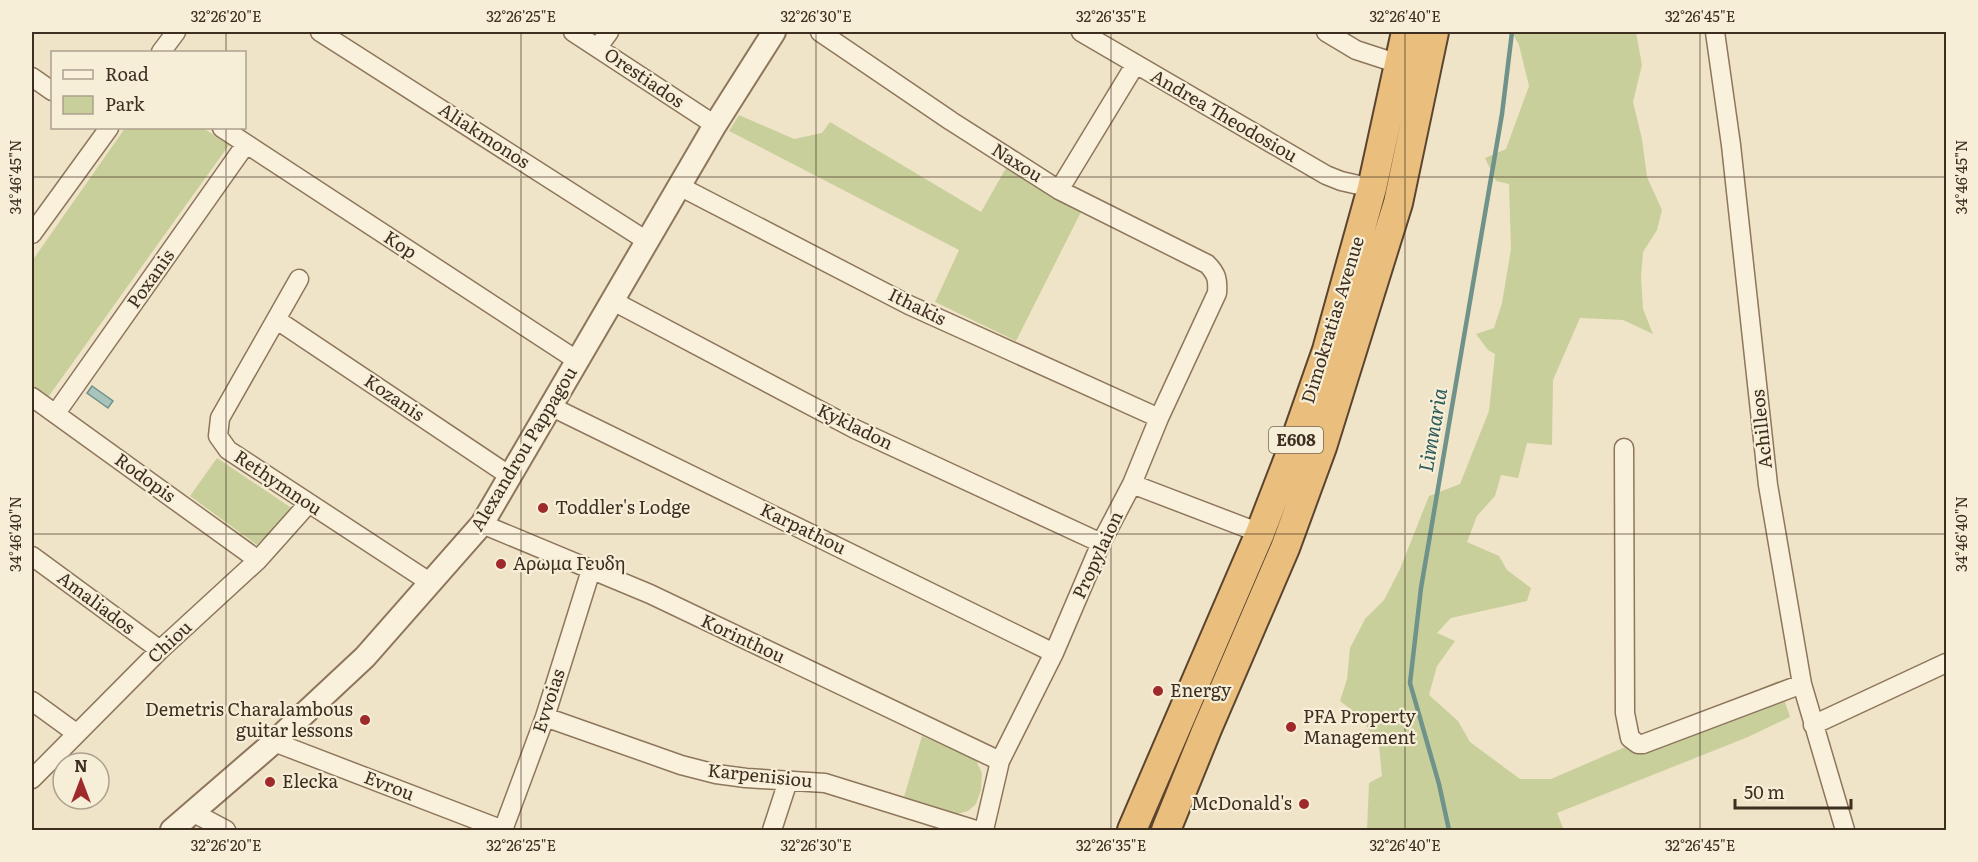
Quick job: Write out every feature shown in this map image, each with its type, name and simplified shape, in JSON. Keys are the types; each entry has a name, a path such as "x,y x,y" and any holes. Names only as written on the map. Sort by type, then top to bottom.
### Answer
{"highway":[{"name":"Dimokratias Avenue","path":"1132,831 1260,533 1327,350 1372,188 1406,32"},
{"name":"Dimokratias Avenue","path":"1166,831 1285,548 1322,447 1398,203 1434,32"}],"street":[{"path":"162,51 176,32"},
{"name":"Aliakmonos","path":"320,32 647,242"},
{"name":"Orestiados","path":"573,32 715,125"},
{"path":"598,47 609,32"},
{"name":"Alexandrou Pappagou","path":"172,831 274,742 365,657 482,524 715,125 774,32"},
{"name":"Naxou","path":"820,32 951,121 1059,190 1195,257 1215,272 1218,282"},
{"name":"Andrea Theodosiou","path":"1081,32 1326,175 1372,188"},
{"path":"1326,32 1356,50 1399,64"},
{"name":"Achilleos","path":"1715,32 1731,145 1768,485 1802,684 1846,827"},
{"path":"1059,190 1135,65"},
{"path":"32,77 51,91"},
{"path":"32,234 106,129"},
{"name":"Kop","path":"224,129 578,361"},
{"name":"Poxanis","path":"56,413 246,144"},
{"name":"Ithakis","path":"680,186 909,304 1159,418"},
{"name":"Rethymnou","path":"299,279 220,418 218,436 228,450 431,583"},
{"name":"Propylaion","path":"984,831 1000,761 1054,652 1101,543 1132,483 1159,418 1217,293 1218,282"},
{"name":"Kykladon","path":"613,301 855,429 1101,543"},
{"name":"Kozanis","path":"277,320 510,476"},
{"name":"Rodopis","path":"32,397 258,560"},
{"name":"Karpathou","path":"552,407 1054,652"},
{"path":"1624,447 1624,713 1630,738 1638,744 1643,744 1802,684"},
{"path":"1132,483 1260,533"},
{"name":"Chiou","path":"32,779 160,650 258,560 308,504"},
{"name":"Korinthou","path":"482,524 650,594 1000,761"},
{"name":"Amaliados","path":"32,556 160,650"},
{"name":"Evvoias","path":"503,830 545,717 591,570"},
{"path":"1813,725 1947,663"},
{"path":"32,701 76,733"},
{"name":"Karpenisiou","path":"545,717 681,765 746,778 825,783 976,831"},
{"name":"Evrou","path":"274,742 503,830"},
{"path":"772,831 788,781"},
{"path":"192,812 226,831"}],"green space":[{"path":"1512,32 1636,32 1642,65 1633,102 1642,139 1647,177 1662,210 1657,230 1643,252 1641,277 1643,309 1653,334 1623,320 1580,318 1553,380 1552,445 1527,443 1518,478 1501,475 1495,496 1477,516 1467,542 1499,556 1507,570 1531,588 1527,601 1451,618 1437,633 1455,641 1437,666 1429,695 1458,721 1470,742 1520,779 1551,779 1778,681 1790,717 1748,737 1557,813 1564,830 1367,830 1369,783 1382,776 1379,746 1361,717 1340,701 1347,679 1350,648 1365,619 1384,600 1400,569 1429,496 1460,484 1489,411 1495,354 1488,350 1476,334 1494,328 1502,303 1511,249 1509,184 1496,181 1485,158 1506,149 1529,86 1519,45"},
{"path":"739,115 794,139 822,133 830,122 981,212 1006,168 1081,212 1016,341 935,302 959,250 729,131"},
{"path":"124,129 205,129 229,145 46,400 32,390 32,261"},
{"path":"217,458 293,509 257,545 190,496"},
{"path":"922,736 976,760 982,773 981,790 976,804 968,811 957,814 904,797"}],"water":[{"path":"92,386 113,401 108,408 87,393"}],"waterway":[{"name":"Limnaria","path":"1449,830 1439,784 1410,683 1421,588 1502,114 1512,32"}],"place":[{"name":"Toddler's Lodge","path":"543,508"},
{"name":"Αρωμα Γευδη","path":"501,564"},
{"name":"Energy","path":"1158,691"},
{"name":"Demetris Charalambous guitar lessons","path":"365,720"},
{"name":"PFA Property Management","path":"1291,727"},
{"name":"Elecka","path":"270,782"},
{"name":"McDonald's","path":"1304,804"}]}
